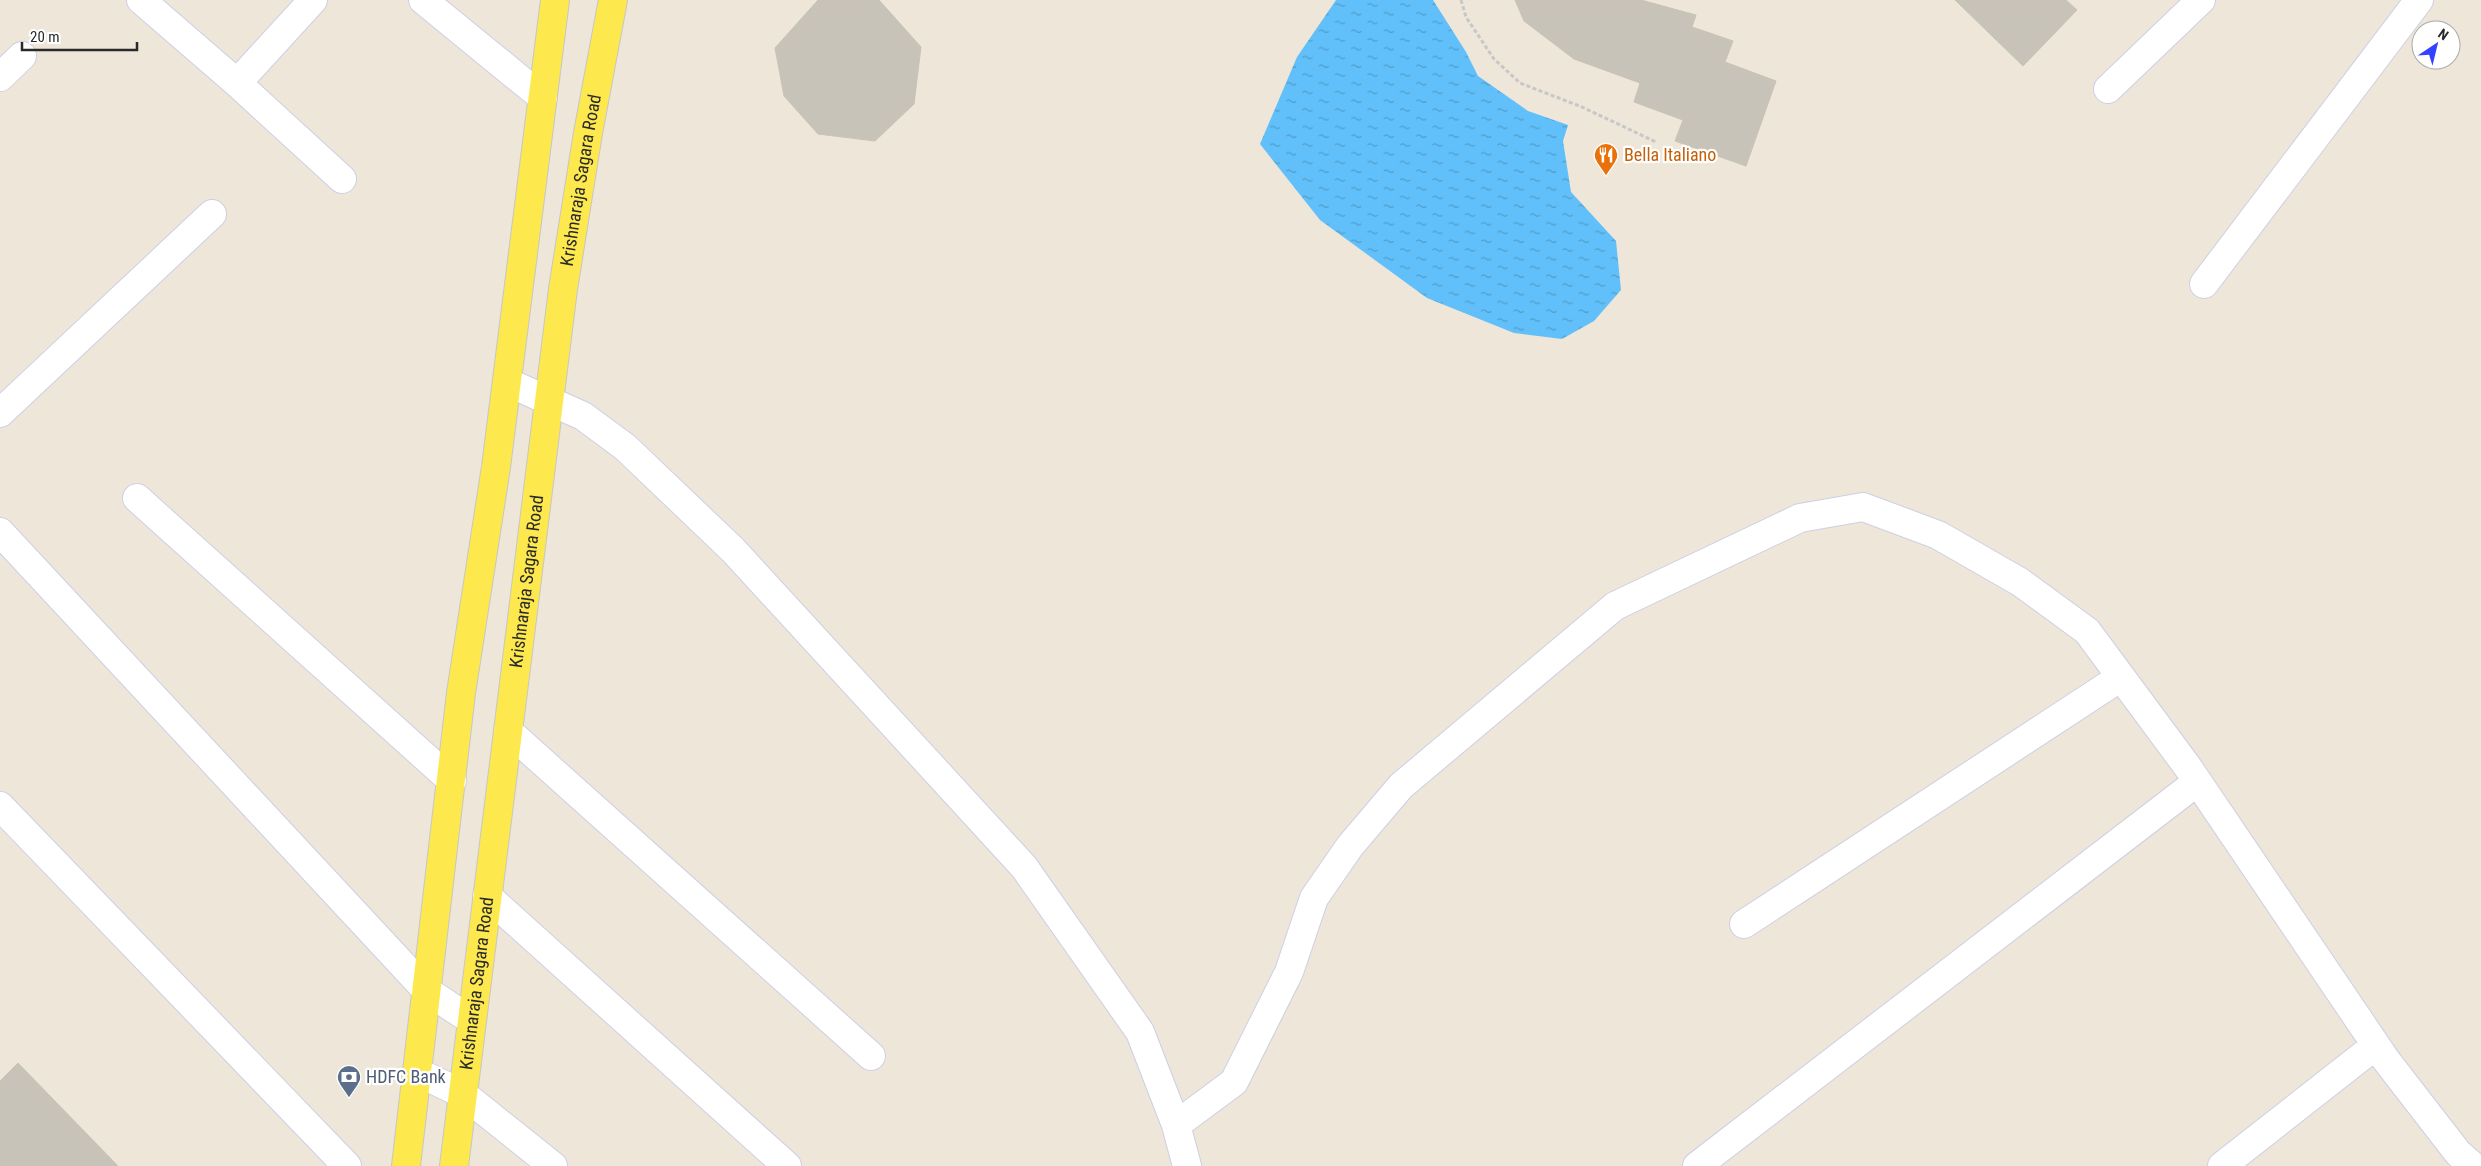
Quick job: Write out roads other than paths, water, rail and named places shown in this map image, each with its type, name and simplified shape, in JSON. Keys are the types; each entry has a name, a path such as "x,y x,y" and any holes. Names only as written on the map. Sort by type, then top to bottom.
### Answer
{"main road":[{"path":"406,1166 461,693 507,382 555,0"},
{"name":"Krishnaraja Sagara Road","path":"454,1166 565,279 588,133 613,0"}],"street":[{"path":"141,0 237,83 342,179"},
{"path":"237,83 313,0"},
{"path":"423,0 543,98"},
{"path":"2108,89 2201,0"},
{"path":"2204,284 2419,0"},
{"path":"0,77 22,56"},
{"path":"0,413 212,214"},
{"path":"507,382 583,416 624,447 733,550 1024,867 1140,1032 1176,1125 1187,1166"},
{"path":"137,498 452,781"},
{"path":"1176,1125 1234,1082 1289,972 1314,898 1350,846 1401,786 1615,606 1800,518 1863,507 1938,535 2020,582 2087,631 2197,782 2375,1046 2458,1162"},
{"path":"0,532 427,991 471,1020"},
{"path":"1744,924 2121,677"},
{"path":"508,731 871,1056"},
{"path":"1697,1166 2197,782"},
{"path":"0,806 347,1166"},
{"path":"487,896 787,1166"},
{"path":"2222,1166 2375,1046"},
{"path":"417,1072 463,1094 553,1166"}],"water":[{"path":"1336,0 1433,0 1466,52 1478,76 1528,111 1568,125 1563,141 1571,192 1616,241 1621,290 1594,321 1562,339 1514,333 1427,298 1320,220 1260,144 1297,57"}],"place":[{"name":"Bella Italiano","path":"1606,176"},
{"name":"HDFC Bank","path":"349,1098"}]}
